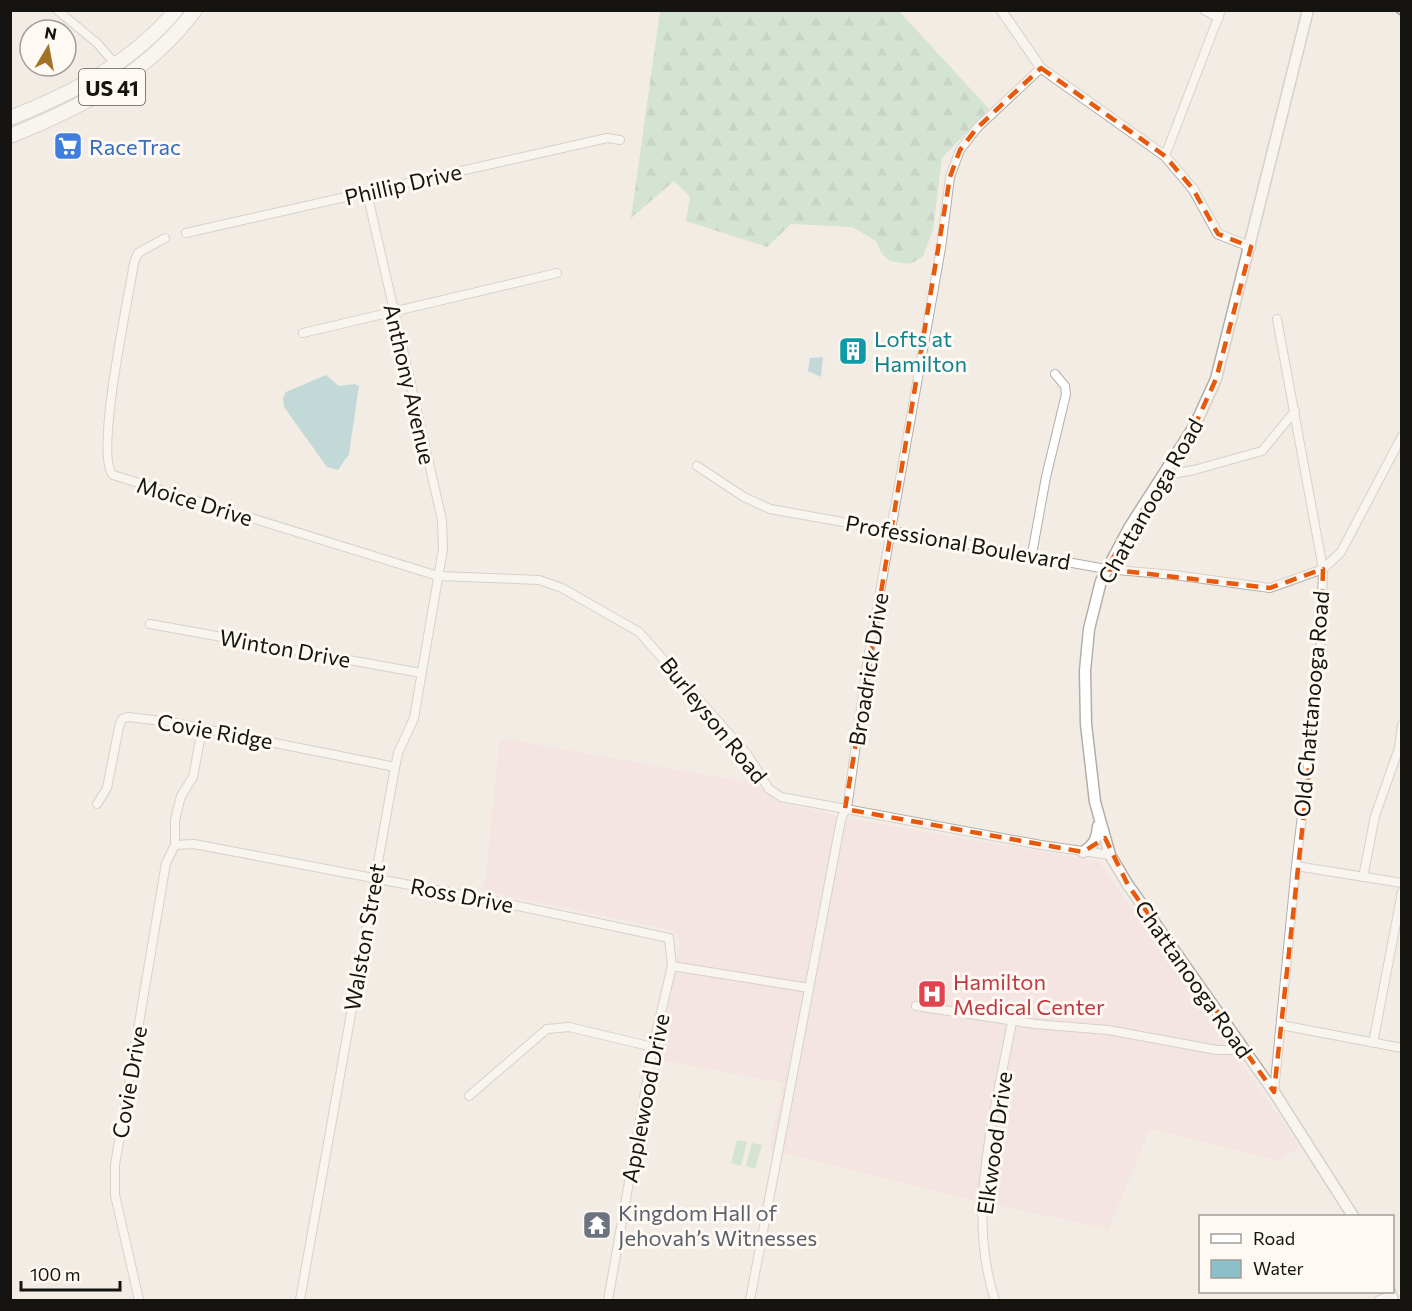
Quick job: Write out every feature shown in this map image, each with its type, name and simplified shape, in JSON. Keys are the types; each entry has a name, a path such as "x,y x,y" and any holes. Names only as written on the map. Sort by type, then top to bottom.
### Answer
{"highway":[{"name":"US 41","path":"10,118 71,92 116,65 142,45 176,10"},
{"name":"US 41","path":"10,136 73,110 114,86 152,57 195,10"}],"main road":[{"name":"Chattanooga Road","path":"1308,10 1251,247 1216,379 1195,425 1106,568 1089,629 1085,671 1090,771 1099,819 1110,855 1128,885 1274,1092 1352,1215"},
{"path":"1083,852 1092,846 1097,838 1099,819"}],"street":[{"path":"57,10 97,43 116,65"},
{"path":"1001,10 1041,68 1165,156 1193,189 1218,234 1251,247"},
{"path":"1165,156 1220,14 1204,10"},
{"name":"Broadrick Drive","path":"750,1300 845,809 941,248 950,177 960,150 977,128 1041,68"},
{"name":"Phillip Drive","path":"186,233 608,138 620,140"},
{"name":"Anthony Avenue","path":"367,193 442,520 443,549 438,576"},
{"name":"Moice Drive","path":"165,238 142,250 135,258 124,312 119,358 109,403 106,464 113,475 438,576"},
{"path":"303,333 557,273"},
{"name":"Old Chattanooga Road","path":"1274,1092 1296,866 1320,663 1323,569 1277,320"},
{"path":"1032,554 1046,477 1066,394 1065,386 1055,374"},
{"path":"1162,476 1194,470 1262,450 1295,411"},
{"name":"Professional Boulevard","path":"697,466 744,497 770,509 1106,568 1270,588 1323,569 1341,552 1401,436"},
{"name":"Walston Street","path":"300,1300 374,877 395,767 414,718 438,576"},
{"name":"Burleyson Road","path":"438,576 539,580 570,592 625,622 654,646 747,754 774,794 781,797 1110,855"},
{"name":"Winton Drive","path":"150,624 421,673"},
{"name":"Covie Ridge","path":"97,804 107,788 122,719 139,717 395,767"},
{"path":"1363,877 1375,816 1400,748 1401,725"},
{"path":"175,845 175,820 181,796 193,777 202,729"},
{"name":"Ross Drive","path":"175,845 194,844 374,877 669,938 672,966"},
{"name":"Covie Drive","path":"139,1300 117,1205 114,1178 166,863 175,845"},
{"path":"1296,866 1401,883"},
{"path":"1373,1043 1401,892"},
{"path":"672,966 809,988"},
{"name":"Applewood Drive","path":"608,1300 653,1047 672,966"},
{"path":"916,1006 1012,1021 1076,1025 1217,1050 1244,1050"},
{"name":"Elkwood Drive","path":"995,1300 984,1254 982,1195 1012,1021"},
{"path":"1281,1025 1401,1048"},
{"path":"469,1096 547,1029 568,1027 653,1047"},
{"path":"1379,1300 1391,1296"}],"highlighted area":[{"path":"1041,68 1165,156 1193,189 1218,234 1251,247 1216,379 1195,425 1106,569 1270,588 1323,569 1320,663 1274,1092 1128,885 1105,838 1083,852 845,809 950,177 960,150 977,128"}],"shaded area":[{"name":"Hamilton Medical Center","path":"500,738 757,784 776,802 852,819 1099,862 1300,1146 1278,1161 1150,1129 1109,1229 972,1200 769,1149 783,1083 660,1060 679,948 679,940 671,930 484,891"}],"green space":[{"path":"660,11 899,11 989,109 942,158 933,230 923,256 910,264 890,261 882,254 876,241 852,227 791,224 767,247 686,221 690,197 674,181 631,218"},
{"path":"737,1140 747,1142 741,1166 731,1163"},
{"path":"752,1143 762,1145 755,1169 746,1166"}],"water":[{"path":"823,357 821,377 808,371 810,358"},
{"path":"326,375 339,386 355,384 359,386 349,454 338,470 327,467 284,407 283,398 286,392"}],"railway":[{"path":"1394,10 1402,16"}],"place":[{"name":"RaceTrac","path":"68,146"},
{"name":"Lofts at Hamilton","path":"853,351"},
{"name":"Hamilton Medical Center","path":"932,994"},
{"name":"Kingdom Hall of Jehovah’s Witnesses","path":"597,1225"}]}
